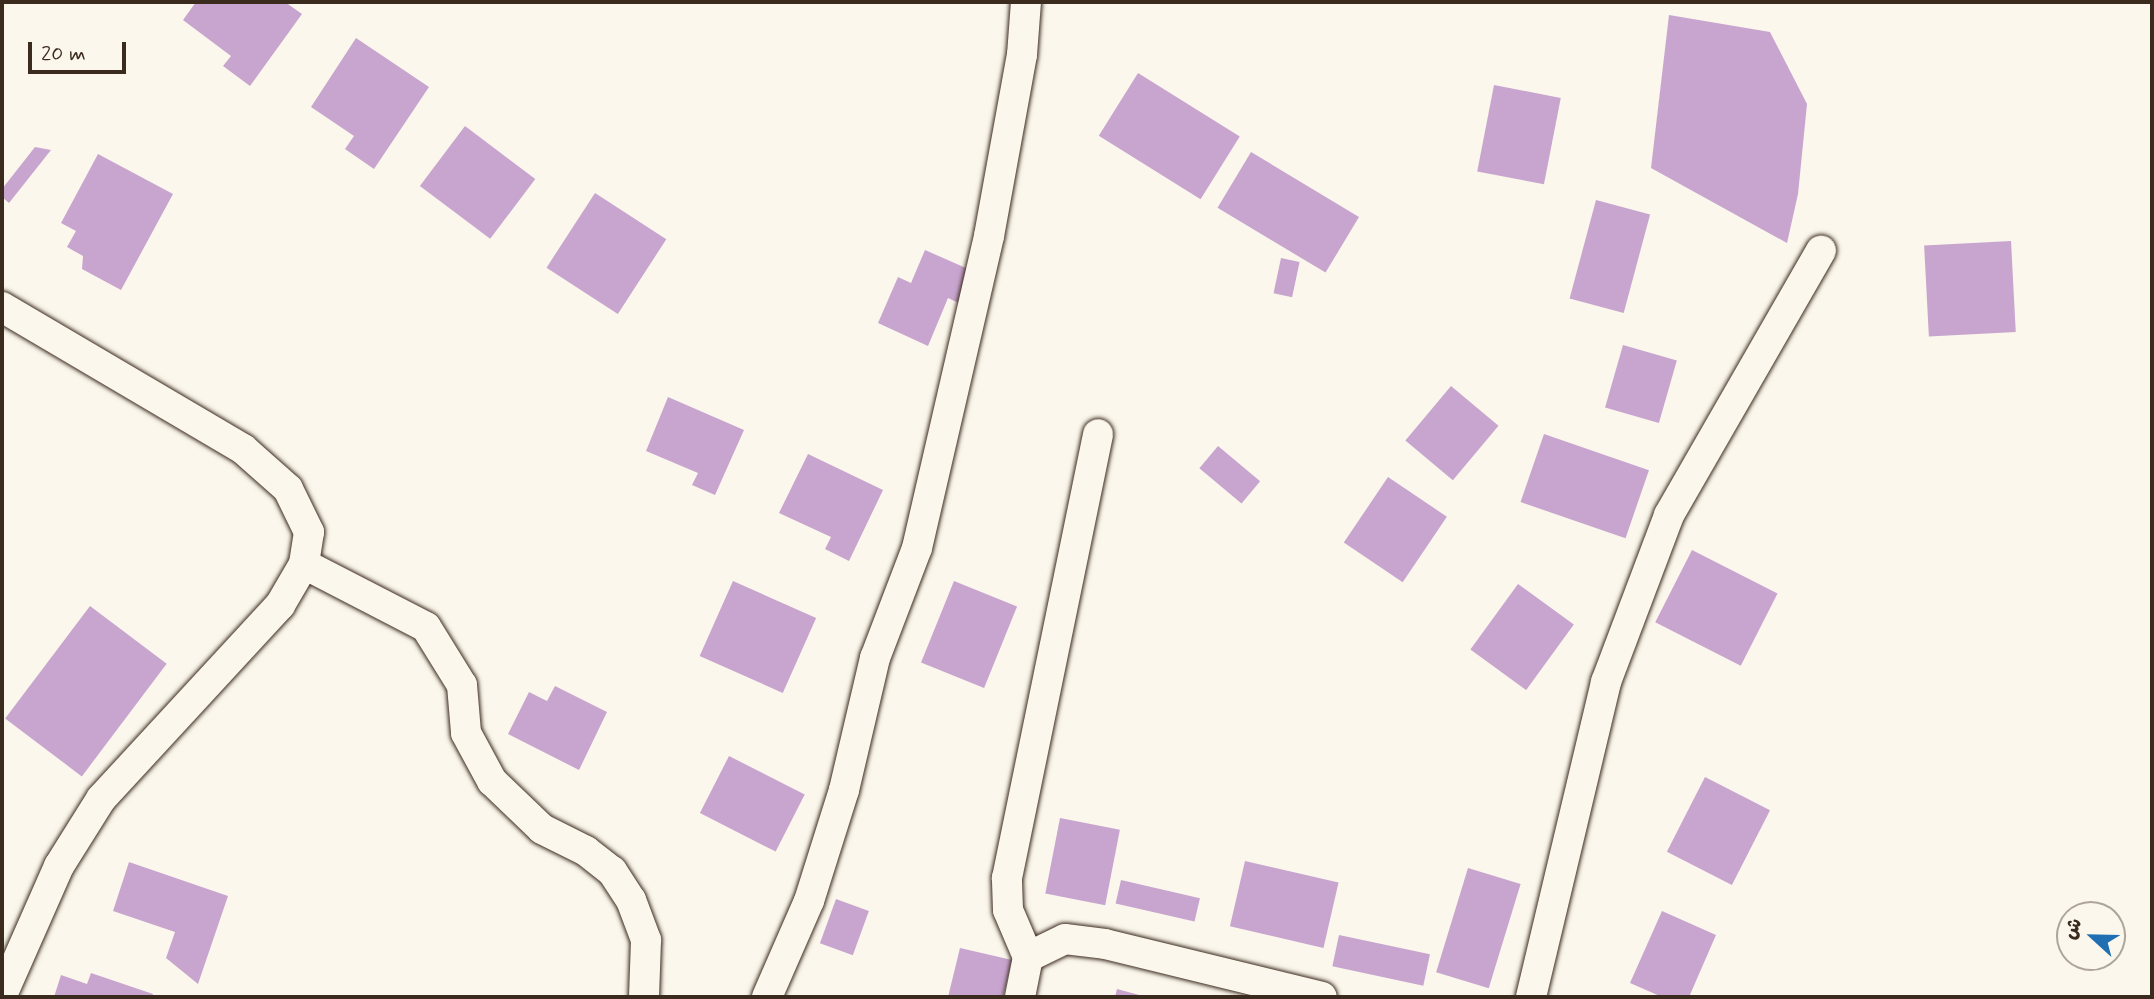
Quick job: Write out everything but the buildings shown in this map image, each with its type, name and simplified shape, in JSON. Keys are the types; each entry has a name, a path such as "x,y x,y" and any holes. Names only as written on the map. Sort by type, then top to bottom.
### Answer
{"street":[{"path":"767,997 808,901 844,790 875,659 918,548 989,236 1022,55 1026,2"},
{"path":"1531,997 1606,682 1669,515 1821,251"},
{"path":"2,307 243,449 288,489 309,532 304,564 281,605 102,799 59,866 2,995"},
{"path":"1020,997 1028,957 1008,910 1007,878 1098,434"},
{"path":"304,564 426,627 462,685 466,733 492,780 542,829 586,851 612,871 631,900 646,940 644,997"},
{"path":"1028,957 1065,939 1105,944 1322,997"}]}
